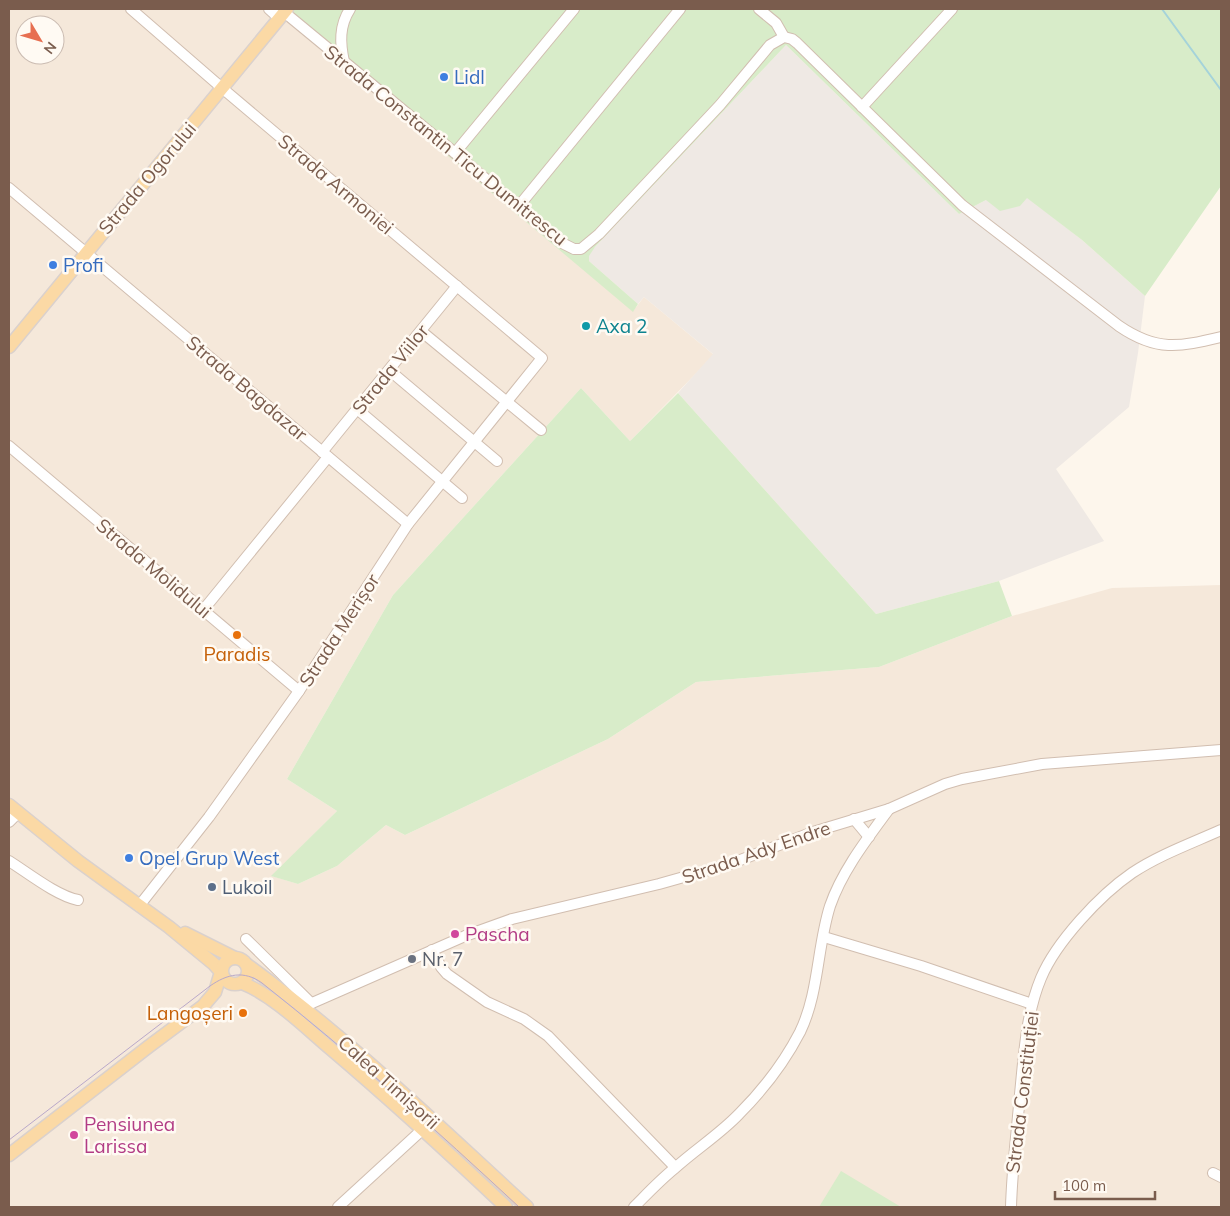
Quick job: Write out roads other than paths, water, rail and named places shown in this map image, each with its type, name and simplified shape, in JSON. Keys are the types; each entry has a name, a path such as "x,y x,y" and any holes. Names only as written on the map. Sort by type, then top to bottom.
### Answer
{"main road":[{"name":"Strada Ogorului","path":"9,347 222,88 278,12"},
{"name":"Calea Timișorii","path":"12,814 169,926 222,972"},
{"name":"Calea Timișorii","path":"169,926 241,961 307,1005 526,1207"},
{"path":"9,1155 203,1006 215,992 225,962 241,961 248,969 248,975 240,984 211,1003 203,1006"},
{"path":"222,972 224,979 228,983 240,984"},
{"name":"Calea Timișorii","path":"240,984 263,994 300,1023 423,1128 506,1207"}],"street":[{"name":"Strada Armoniei","path":"131,9 542,358"},
{"path":"342,9 336,32 344,62"},
{"path":"341,48 342,27 350,9"},
{"path":"455,152 574,9"},
{"path":"518,207 680,9"},
{"path":"759,9 776,23 784,37 792,39 797,43 962,205 1131,334 1142,340 1171,346 1186,345 1221,337"},
{"path":"862,107 952,9"},
{"name":"Strada Constantin Ticu Dumitrescu","path":"278,12 344,62 455,152 518,207 570,248 578,250 586,247 720,105 770,45 784,37"},
{"name":"Strada Bagdazar","path":"9,188 408,524"},
{"name":"Strada Viilor","path":"204,609 325,455 358,409 457,286"},
{"path":"421,331 541,430"},
{"name":"Strada Merișor","path":"140,906 199,830 299,691 408,524 542,358"},
{"path":"389,370 497,461"},
{"path":"358,409 462,498"},
{"name":"Strada Molidului","path":"9,446 299,691"},
{"name":"Strada Ady Endre","path":"307,1005 432,950 512,919 658,884 730,864 797,837 889,809 945,784 962,779 1024,767 1090,759 1221,750"},
{"path":"634,1207 675,1167 739,1115 756,1097 780,1063 798,1034 809,1010 830,907 837,889 846,872 889,809"},
{"path":"854,819 869,837"},
{"name":"Strada Constituției","path":"1011,1207 1024,1061 1032,1004 1041,978 1052,958 1067,936 1104,896 1125,878 1145,865 1221,830"},
{"path":"9,861 72,899 78,900"},
{"path":"824,937 921,966 1032,1004"},
{"path":"246,939 307,1005"},
{"path":"432,950 447,974 487,1002 524,1018 548,1036 675,1167"},
{"path":"338,1207 423,1128"}],"waterway":[{"path":"1162,9 1221,90"}],"tram line":[{"path":"9,1140 210,986 229,976 242,975 249,976 262,983 328,1037 425,1121 519,1207"}],"place":[{"name":"Lidl","path":"444,77"},
{"name":"Profi","path":"53,265"},
{"name":"Axa 2","path":"586,326"},
{"name":"Paradis","path":"237,635"},
{"name":"Opel Grup West","path":"129,858"},
{"name":"Lukoil","path":"212,887"},
{"name":"Pascha","path":"455,934"},
{"name":"Nr. 7","path":"412,959"},
{"name":"Langoșeri","path":"243,1013"},
{"name":"Pensiunea Larissa","path":"74,1135"}]}
